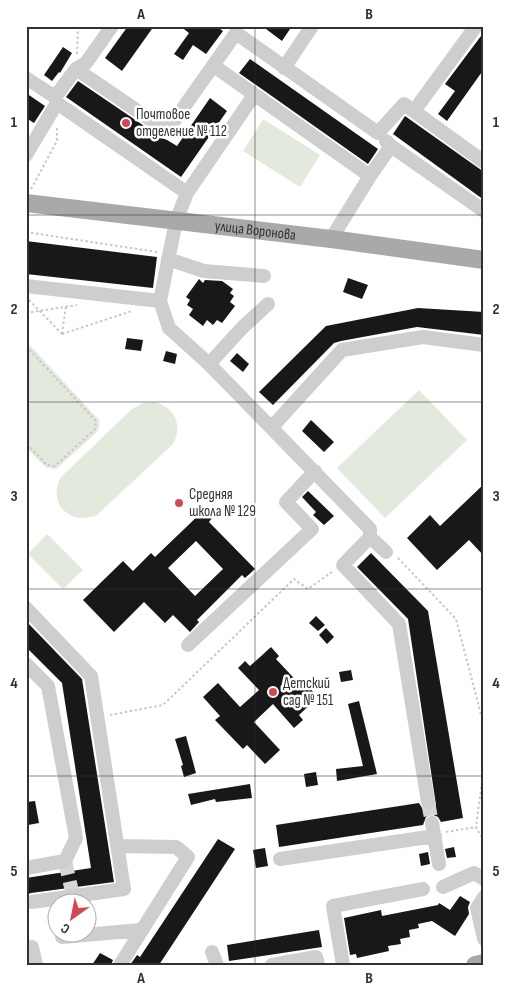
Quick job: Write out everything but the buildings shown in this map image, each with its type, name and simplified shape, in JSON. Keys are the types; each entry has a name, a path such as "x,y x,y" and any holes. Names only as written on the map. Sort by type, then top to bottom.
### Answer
{"main road":[{"name":"улица Воронова","path":"28,203 331,239 484,260"},
{"path":"475,965 484,963"}],"lane":[{"path":"26,155 56,100 76,69 86,63 112,26"},
{"path":"284,68 312,26"},
{"path":"414,112 476,26"},
{"path":"76,69 167,131 214,66 232,30 378,133 391,146 484,211"},
{"path":"214,66 370,176"},
{"path":"26,78 187,193"},
{"path":"254,95 187,193 176,221 160,301 169,328 209,364 370,529 370,537 343,565 399,624 428,802"},
{"path":"378,133 404,104 484,162"},
{"path":"331,239 391,146"},
{"path":"169,256 204,271 264,276"},
{"path":"26,286 160,301"},
{"path":"209,364 242,328 268,304"},
{"path":"272,427 342,350 423,337 484,346"},
{"path":"188,645 312,528 286,502 315,471"},
{"path":"370,537 386,552"},
{"path":"26,608 91,676 124,889 32,902"},
{"path":"26,664 48,686 76,838 65,861 26,868"},
{"path":"280,859 433,831 439,864"},
{"path":"118,846 176,847 188,857 120,965"},
{"path":"443,887 474,873 484,879"},
{"path":"343,965 333,906 423,889"},
{"path":"484,897 477,908 484,939"},
{"path":"98,934 141,930"},
{"path":"26,949 32,948 36,965"},
{"path":"272,965 316,957 318,965"}],"path":[{"path":"76,69 78,26"},
{"path":"56,100 57,141 28,203 26,231 169,256"},
{"path":"62,334 68,291"},
{"path":"26,298 62,334"},
{"path":"26,314 84,304"},
{"path":"62,334 133,310"},
{"path":"26,346 96,421 95,429 55,466 47,465 26,442"},
{"path":"386,552 399,559 456,619 484,726"},
{"path":"98,717 162,705 294,579 308,589 343,565"},
{"path":"484,767 476,827 484,841"},
{"path":"433,831 476,827"}],"shaded area":[{"path":"263,119 320,155 300,187 243,151"},
{"path":"26,341 99,420 99,429 96,433 56,469 47,468 26,448"},
{"path":"419,390 467,440 385,518 337,468"},
{"path":"155,402 168,408 175,418 177,431 173,444 97,515 87,518 78,517 70,515 63,510 57,495 57,487 61,477 132,409 143,403"},
{"path":"47,534 83,570 63,589 28,554"}],"tunnel":[{"path":"428,802 432,823"},
{"path":"65,861 73,894"}],"place":[{"name":"Почтовое отделение № 112","path":"126,123"},
{"name":"Средняя школа № 129","path":"179,503"},
{"name":"Детский сад № 151","path":"273,692"}]}
